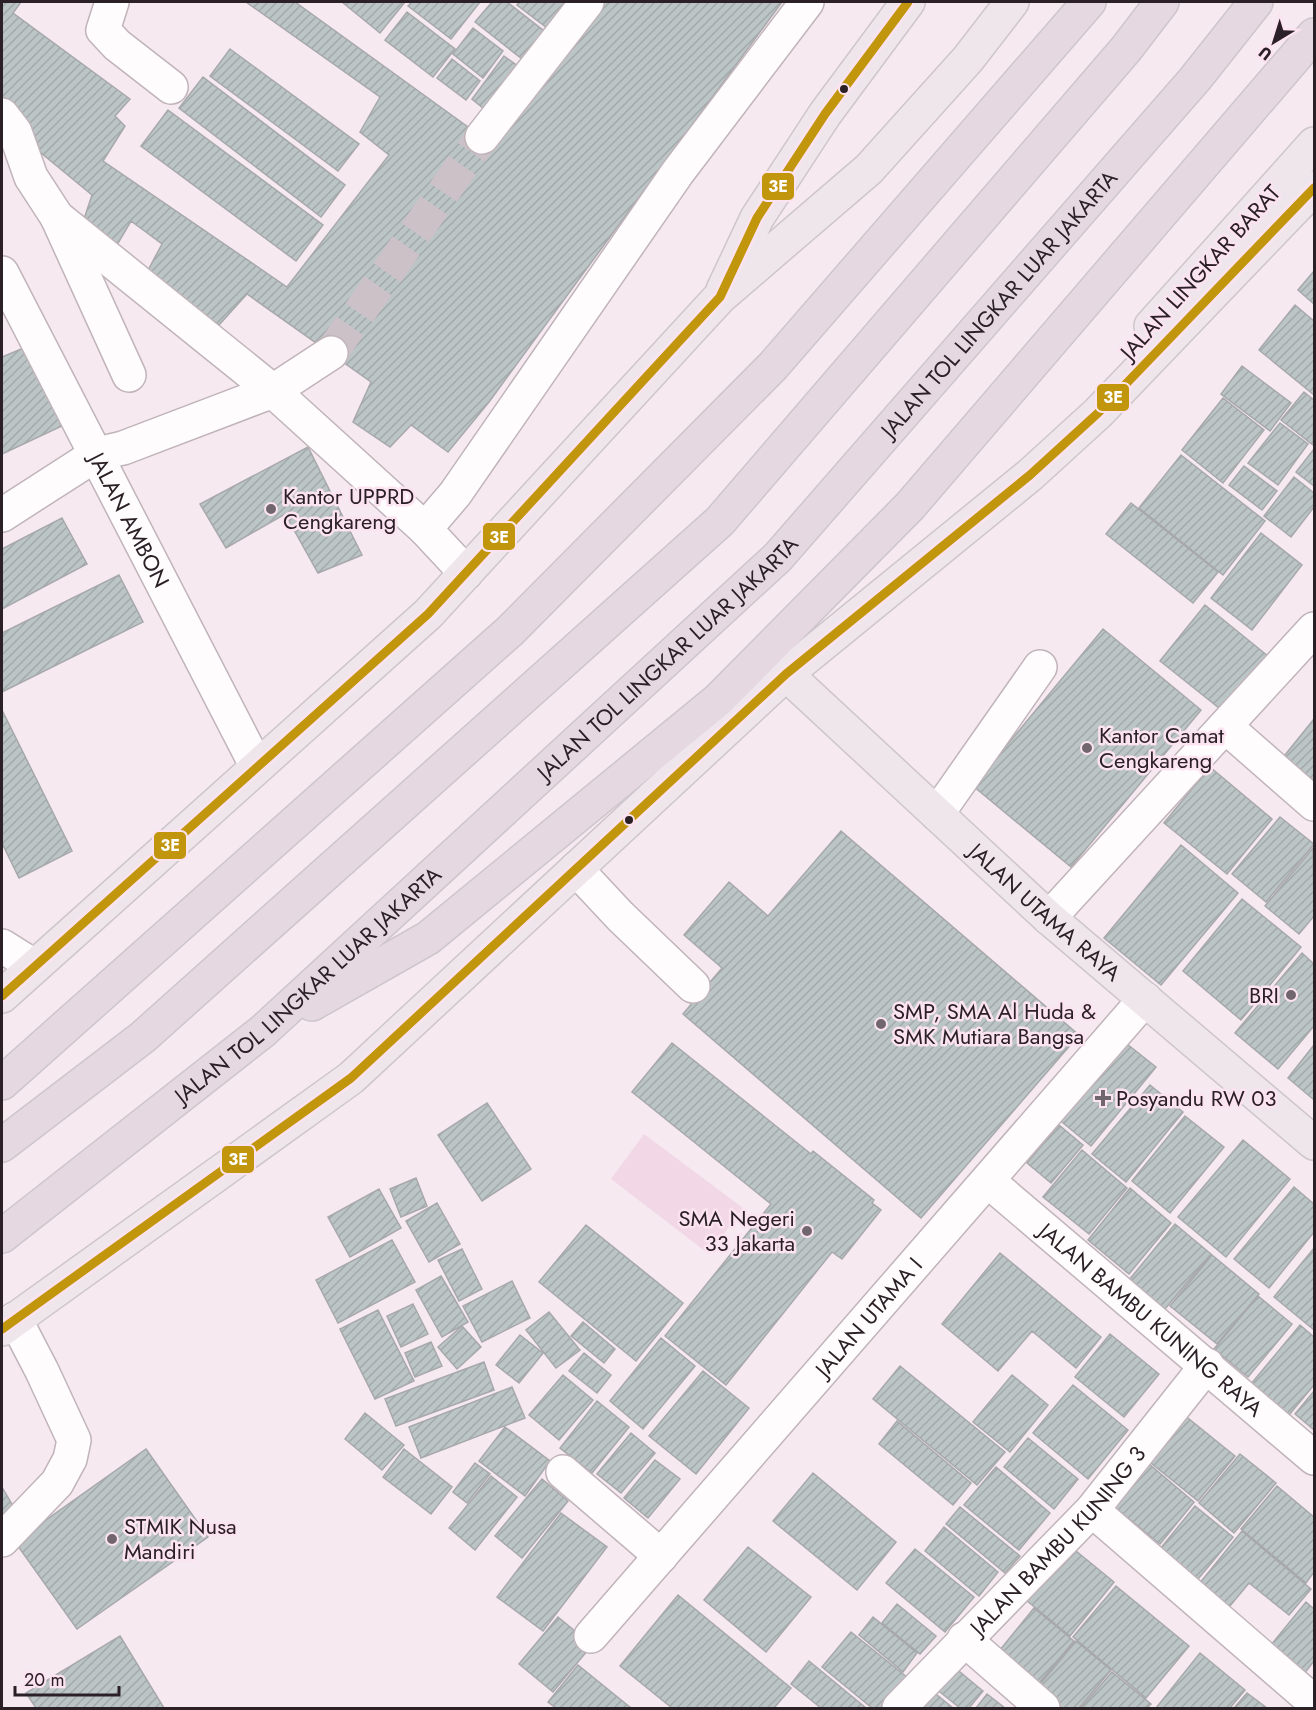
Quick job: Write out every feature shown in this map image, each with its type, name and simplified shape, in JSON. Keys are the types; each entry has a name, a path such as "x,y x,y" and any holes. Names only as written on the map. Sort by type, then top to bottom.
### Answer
{"highway":[{"path":"2,1083 510,631 773,366 1089,2"},
{"path":"2,1145 143,1037 720,521 1126,50 1162,2"},
{"name":"JALAN TOL LINGKAR LUAR JAKARTA","path":"2,1236 263,1031 778,557 1196,79 1256,2"},
{"path":"263,1031 428,938 718,700 910,506 1314,35"}],"main road":[{"path":"720,297 757,218 825,114 908,2"},
{"path":"2,996 256,765 428,614 720,297 869,169 968,59 1012,2"},
{"name":"JALAN LINGKAR BARAT","path":"935,553 1082,402 1314,144"},
{"path":"8,1324 351,1078 786,674 1030,475 1098,413 1314,188"},
{"name":"JALAN UTAMA RAYA","path":"786,674 1049,918 1314,1143"}],"street":[{"path":"112,2 103,30 117,45 171,87"},
{"path":"482,137 586,2"},
{"path":"425,529 455,494 678,172 807,2"},
{"path":"2,115 15,132 31,177 57,217 129,375"},
{"path":"57,217 273,391 425,529 466,573"},
{"name":"JALAN AMBON","path":"2,273 11,318 97,454 256,765"},
{"path":"2,515 97,454 123,448 273,391 331,353"},
{"path":"1049,918 1226,727 1314,628"},
{"path":"937,814 1040,667"},
{"path":"1226,727 1314,804"},
{"path":"576,868 620,916 693,986"},
{"path":"2,946 34,966"},
{"name":"JALAN UTAMA I","path":"591,1636 1145,999"},
{"name":"JALAN BAMBU KUNING RAYA","path":"988,1181 1314,1458"},
{"path":"2,1540 57,1483 70,1459 74,1440 42,1371 8,1324"},
{"name":"JALAN BAMBU KUNING 3","path":"899,1708 1092,1510 1207,1365"},
{"path":"563,1472 661,1556"},
{"path":"1092,1510 1314,1702"},
{"path":"964,1639 1043,1708"}],"shaded area":[{"path":"644,1134 743,1208 709,1254 611,1179"}],"building":[{"path":"2,2 21,2 13,13 130,99 115,116 125,126 103,161 287,287 389,155 360,132 380,97 246,2 295,2 482,137 595,2 782,2 489,402 448,452 411,425 390,447 353,422 371,382 247,294 219,325 146,274 162,244 131,221 114,250 81,228 92,195 35,148 2,104"},
{"path":"342,2 405,2 380,33"},
{"path":"412,2 480,2 451,39 408,6"},
{"path":"492,2 507,2 553,38 531,66 475,22"},
{"path":"519,2 574,2 551,31 517,5"},
{"path":"407,12 455,49 433,77 385,40"},
{"path":"473,28 503,51 483,78 453,54"},
{"path":"230,49 359,144 338,171 210,76"},
{"path":"504,56 522,69 489,113 472,99"},
{"path":"452,59 480,81 466,100 437,78"},
{"path":"203,77 345,185 321,217 179,108"},
{"path":"168,110 323,225 296,261 141,146"},
{"path":"1314,271 1314,304 1298,290"},
{"path":"1295,305 1314,321 1314,395 1259,350"},
{"path":"26,347 62,426 2,454 2,357"},
{"path":"1242,366 1291,403 1270,431 1221,394"},
{"path":"1304,392 1314,400 1313,445 1281,420"},
{"path":"1223,398 1264,430 1223,483 1182,450"},
{"path":"1280,423 1308,444 1278,485 1248,463"},
{"name":"Kantor UPPRD Cengkareng","path":"308,447 362,555 318,573 285,514 226,548 200,504"},
{"path":"1314,449 1314,486 1296,472"},
{"path":"1181,455 1265,521 1223,575 1139,508"},
{"path":"1244,466 1277,491 1262,510 1229,485"},
{"path":"1294,477 1314,493 1314,507 1291,537 1264,516"},
{"path":"1131,503 1218,572 1193,603 1106,534"},
{"path":"62,518 87,564 2,609 2,549"},
{"path":"1261,533 1302,565 1252,630 1211,598"},
{"path":"119,575 143,622 2,692 2,633"},
{"path":"1205,605 1268,656 1224,712 1160,661"},
{"name":"Kantor Camat Cengkareng","path":"1103,629 1201,710 1071,867 973,786"},
{"path":"2,710 72,851 19,878 2,843"},
{"path":"1314,719 1314,788 1281,760"},
{"path":"1210,767 1272,819 1227,874 1164,823"},
{"path":"1280,817 1314,844 1266,902 1232,874"},
{"name":"SMP, SMA Al Huda & SMK Mutiara Bangsa","path":"841,831 1079,1035 921,1218 683,1014 722,968 684,935 729,882 768,916"},
{"path":"1181,845 1238,893 1161,985 1104,938"},
{"path":"1313,848 1314,916 1299,934 1265,906"},
{"path":"1242,899 1301,947 1241,1020 1183,971"},
{"name":"BRI","path":"1302,953 1314,964 1314,1026 1278,1069 1235,1033"},
{"path":"1122,1040 1156,1067 1091,1146 1057,1118"},
{"name":"SMA Negeri 33 Jakarta","path":"672,1043 811,1154 813,1151 874,1200 872,1203 881,1210 842,1259 832,1252 726,1385 665,1336 771,1204 632,1092"},
{"path":"1314,1045 1314,1100 1288,1078"},
{"path":"1150,1085 1183,1112 1126,1182 1092,1154"},
{"path":"487,1103 531,1169 482,1201 438,1135"},
{"path":"1185,1116 1224,1147 1170,1213 1132,1181"},
{"path":"1059,1125 1083,1145 1051,1183 1027,1163"},
{"path":"1243,1140 1290,1179 1226,1257 1178,1217"},
{"path":"1082,1150 1127,1188 1089,1234 1043,1197"},
{"path":"416,1178 427,1206 401,1217 390,1189"},
{"path":"1294,1187 1314,1204 1314,1232 1269,1288 1234,1259"},
{"path":"1130,1188 1171,1223 1129,1274 1088,1240"},
{"path":"379,1189 401,1228 350,1257 328,1217"},
{"path":"437,1203 460,1244 429,1262 406,1221"},
{"path":"1175,1224 1211,1254 1165,1309 1129,1280"},
{"path":"586,1225 683,1303 636,1361 539,1282"},
{"path":"392,1240 415,1282 338,1323 316,1280"},
{"path":"1314,1248 1314,1330 1274,1297"},
{"path":"462,1249 482,1289 459,1301 438,1260"},
{"path":"1000,1253 1101,1337 1076,1368 1032,1331 998,1371 942,1324"},
{"path":"1212,1255 1259,1294 1217,1344 1170,1306"},
{"path":"441,1276 468,1322 442,1337 416,1290"},
{"path":"512,1281 530,1318 482,1342 463,1306"},
{"path":"1258,1296 1292,1324 1248,1377 1214,1349"},
{"path":"413,1304 428,1334 401,1347 387,1316"},
{"path":"378,1310 414,1381 375,1399 340,1329"},
{"path":"549,1312 580,1350 556,1368 526,1330"},
{"path":"583,1322 615,1349 604,1363 571,1336"},
{"path":"1300,1325 1314,1337 1314,1385 1289,1415 1251,1384"},
{"path":"462,1326 481,1347 457,1369 438,1347"},
{"path":"1110,1334 1159,1374 1124,1417 1075,1377"},
{"path":"520,1335 543,1353 519,1383 496,1365"},
{"path":"661,1338 695,1366 643,1429 610,1401"},
{"path":"431,1342 442,1366 415,1377 405,1353"},
{"path":"584,1353 611,1375 597,1393 569,1371"},
{"path":"484,1362 494,1390 396,1426 385,1399"},
{"path":"900,1366 1005,1452 977,1485 873,1399"},
{"path":"703,1371 749,1408 696,1474 649,1436"},
{"path":"563,1375 593,1400 559,1440 529,1415"},
{"path":"1012,1375 1048,1405 1010,1452 973,1422"},
{"path":"1073,1385 1128,1430 1088,1479 1033,1433"},
{"path":"512,1387 525,1418 421,1458 409,1427"},
{"path":"1314,1391 1314,1430 1295,1414"},
{"path":"597,1401 629,1427 592,1473 560,1448"},
{"path":"1178,1410 1235,1456 1198,1501 1141,1455"},
{"path":"365,1413 404,1445 382,1470 345,1439"},
{"path":"897,1421 971,1483 953,1505 879,1444"},
{"path":"505,1427 550,1461 525,1496 479,1461"},
{"path":"631,1433 655,1453 621,1493 597,1474"},
{"path":"1028,1438 1078,1479 1054,1509 1004,1467"},
{"name":"STMIK Nusa Mandiri","path":"146,1449 208,1537 77,1629 15,1542"},
{"path":"404,1449 452,1487 431,1514 383,1477"},
{"path":"1240,1454 1276,1483 1234,1533 1199,1503"},
{"path":"1142,1458 1194,1502 1160,1544 1107,1501"},
{"path":"655,1460 680,1479 648,1518 624,1498"},
{"path":"475,1463 490,1474 467,1503 453,1492"},
{"path":"996,1467 1050,1513 1019,1550 964,1505"},
{"path":"813,1473 896,1542 857,1590 773,1521"},
{"path":"491,1476 517,1497 475,1550 449,1528"},
{"path":"542,1479 568,1501 522,1558 495,1536"},
{"path":"1277,1486 1314,1517 1314,1572 1306,1583 1241,1529"},
{"path":"2,1487 17,1513 2,1522"},
{"path":"1195,1506 1233,1537 1193,1585 1156,1554"},
{"path":"960,1507 1020,1556 1005,1573 946,1524"},
{"path":"561,1513 607,1547 543,1631 497,1597"},
{"path":"944,1527 998,1572 979,1596 925,1551"},
{"path":"1242,1531 1311,1589 1289,1615 1249,1583 1220,1618 1191,1594"},
{"path":"1065,1542 1114,1582 1070,1636 1021,1596"},
{"path":"748,1547 811,1597 766,1652 704,1600"},
{"path":"915,1549 974,1597 945,1632 886,1583"},
{"path":"1116,1586 1189,1646 1146,1698 1073,1637"},
{"path":"678,1595 791,1688 774,1708 672,1708 620,1666"},
{"path":"1306,1602 1314,1609 1314,1661 1300,1679 1266,1651"},
{"path":"897,1604 936,1636 920,1654 882,1623"},
{"path":"1034,1608 1074,1641 1035,1688 996,1655"},
{"path":"558,1617 592,1645 553,1692 519,1664"},
{"path":"873,1617 917,1653 903,1672 859,1635"},
{"path":"851,1632 908,1678 883,1708 872,1708 822,1667"},
{"path":"120,1636 164,1708 36,1708 26,1693"},
{"path":"1076,1641 1111,1670 1079,1708 1062,1708 1037,1688"},
{"path":"1200,1653 1245,1690 1230,1708 1156,1708"},
{"path":"809,1661 866,1708 821,1708 791,1684"},
{"path":"948,1662 983,1691 969,1708 960,1708 930,1684"},
{"path":"578,1665 631,1708 556,1708 548,1702"},
{"path":"1112,1672 1151,1704 1147,1708 1081,1708"},
{"path":"926,1686 953,1708 908,1708"},
{"path":"1247,1693 1267,1708 1234,1708"},
{"path":"987,1694 1005,1708 976,1708"}],"tunnel":[{"path":"331,353 482,137"}],"transit line":[{"name":"3E","path":"2,996 428,614 720,297 757,218 825,114 908,2"},
{"name":"3E","path":"2,1329 351,1078 786,674 1030,475 1098,413 1314,188"}],"place":[{"name":"Kantor UPPRD Cengkareng","path":"271,509"},
{"name":"Kantor Camat Cengkareng","path":"1087,748"},
{"name":"BRI","path":"1291,995"},
{"name":"SMP, SMA Al Huda & SMK Mutiara Bangsa","path":"881,1024"},
{"name":"Posyandu RW 03","path":"1103,1098"},
{"name":"SMA Negeri 33 Jakarta","path":"807,1231"},
{"name":"STMIK Nusa Mandiri","path":"112,1539"}]}
